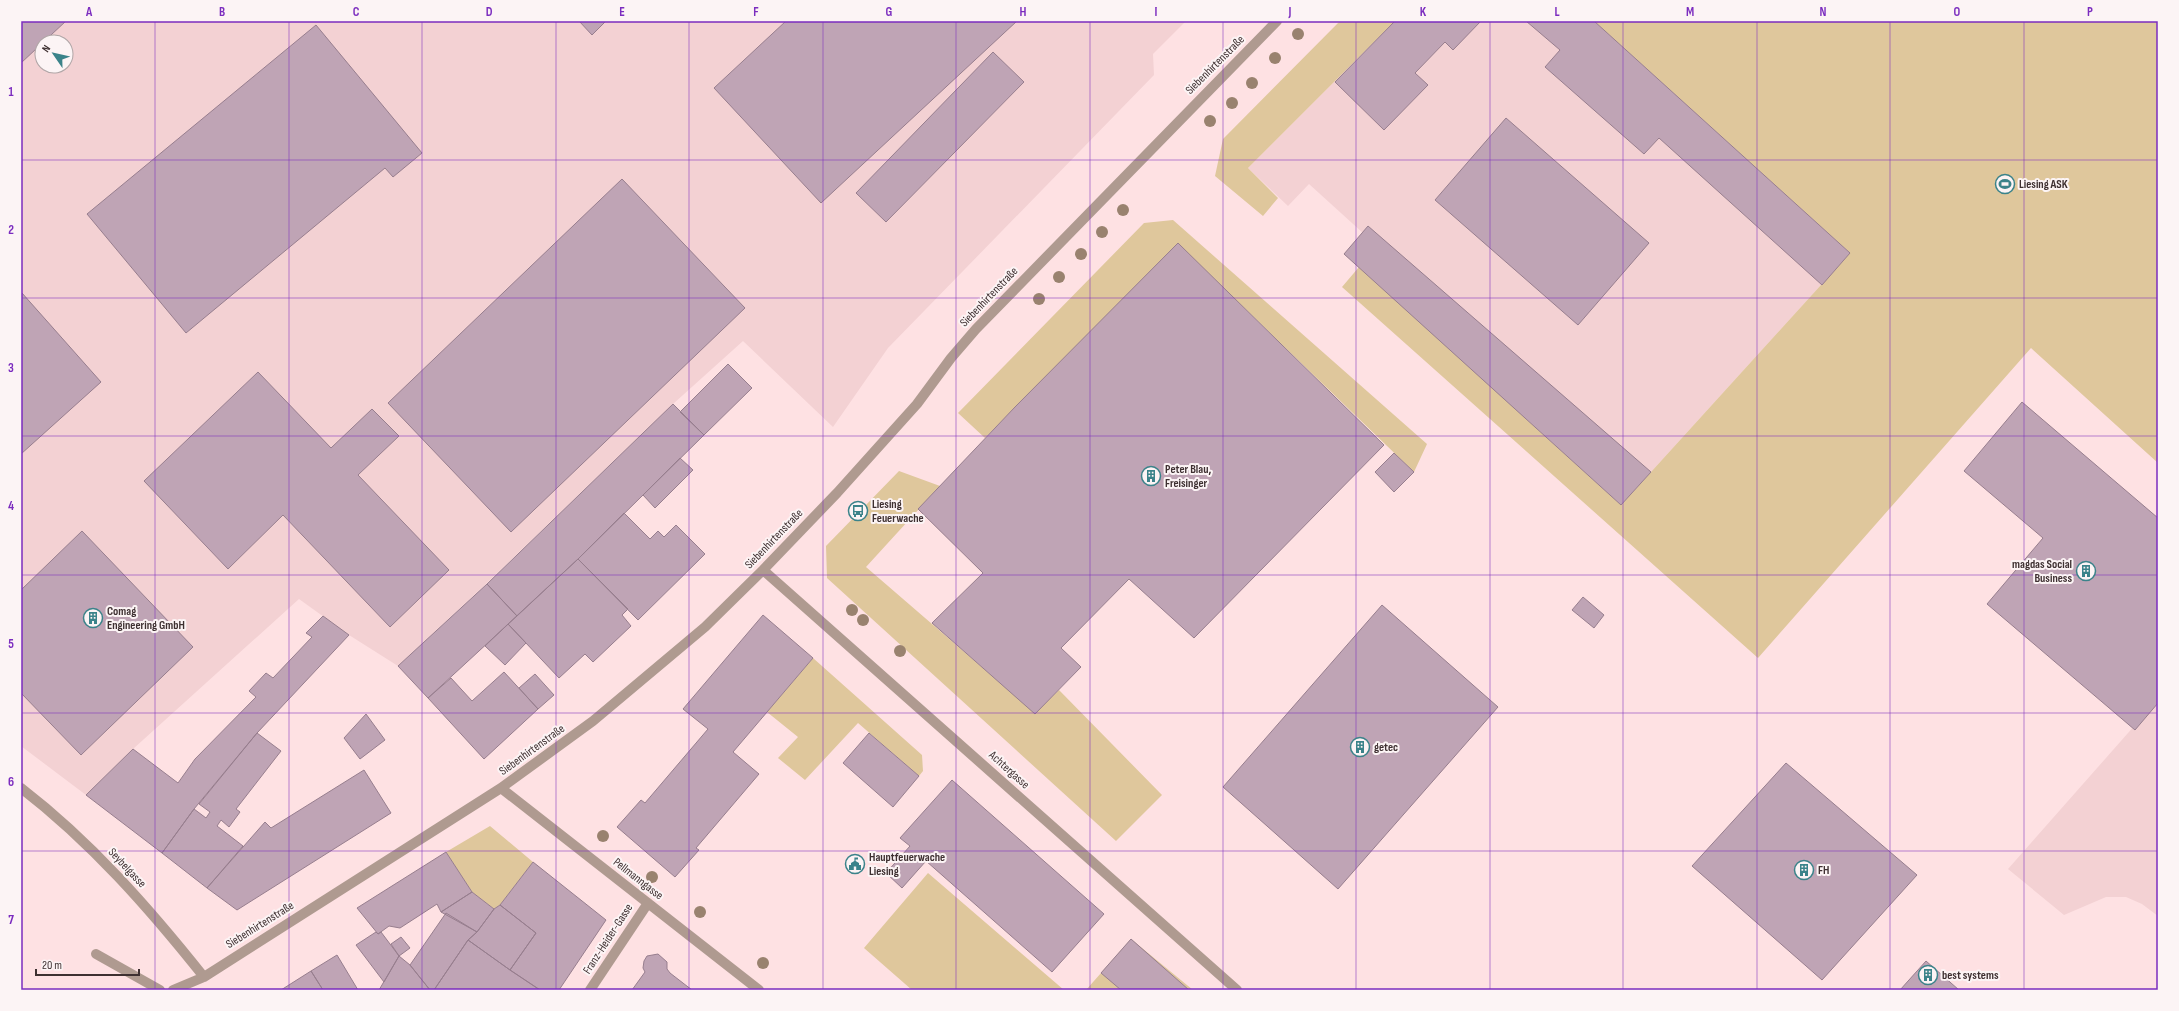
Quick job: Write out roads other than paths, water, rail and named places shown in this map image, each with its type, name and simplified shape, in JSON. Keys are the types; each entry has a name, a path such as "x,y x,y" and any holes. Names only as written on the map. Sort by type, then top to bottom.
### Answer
{"street":[{"name":"Siebenhirtenstraße","path":"173,990 204,976 501,788 599,716 705,627 763,570 837,493 917,404 951,358 976,329 1277,21"},
{"name":"Achtergasse","path":"763,570 1237,990"},
{"name":"Seybelgasse","path":"21,788 54,814 108,866 204,976"},
{"name":"Pellmanngasse","path":"501,788 759,990"},
{"name":"Franz-Heider-Gasse","path":"590,990 648,903"},
{"path":"96,954 160,990"}],"place":[{"name":"Liesing ASK","path":"2005,184"},
{"name":"Peter Blau, Freisinger","path":"1151,476"},
{"name":"Liesing Feuerwache","path":"858,511"},
{"name":"magdas Social Business","path":"2086,571"},
{"name":"Comag Engineering GmbH","path":"93,618"},
{"name":"getec","path":"1360,747"},
{"name":"Hauptfeuerwache Liesing","path":"855,864"},
{"name":"FH","path":"1804,870"},
{"name":"best systems","path":"1928,975"}]}
